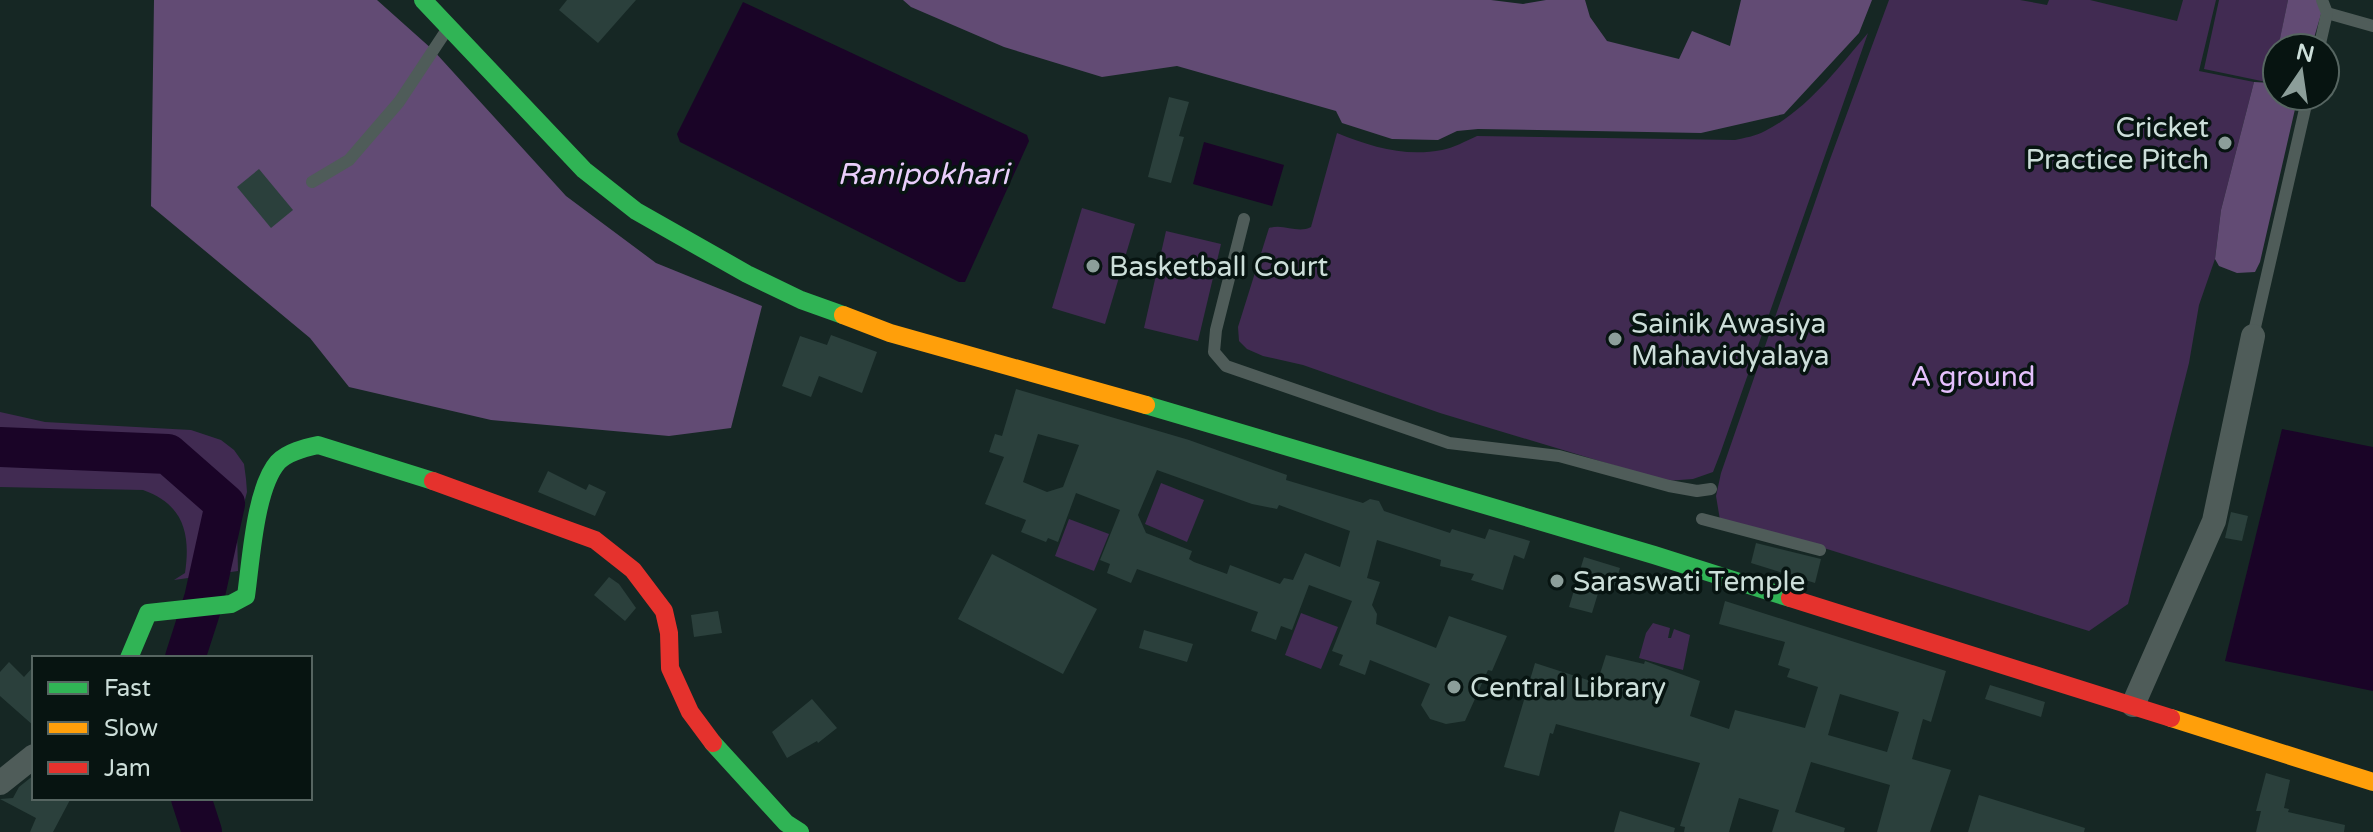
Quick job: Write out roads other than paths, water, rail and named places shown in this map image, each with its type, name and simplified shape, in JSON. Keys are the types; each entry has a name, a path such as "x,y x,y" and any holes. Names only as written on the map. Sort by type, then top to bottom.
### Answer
{"main road":[{"path":"423,0 450,25 584,170 636,211 691,244 801,300 890,333 1018,367 1654,555 2373,782"},
{"path":"130,656 148,613 231,604 246,596 262,491 279,461 300,449 318,445 426,478 595,540 633,570 664,611 669,633 670,668 690,712 722,756 786,823 800,832"}],"street":[{"path":"2133,705 2214,521 2253,336"},
{"path":"0,783 32,758"}],"lane":[{"path":"2321,32 2324,6 2373,26"},
{"path":"312,182 349,160 399,102 450,25"},
{"path":"2253,336 2304,112"},
{"path":"1244,219 1216,330 1214,352 1226,366 1449,443 1559,456 1669,486 1697,491 1711,489"},
{"path":"1702,519 1820,550"}],"water":[{"name":"Ranipokhari","path":"743,2 1027,135 1029,141 965,282 959,282 680,142 677,134"},
{"path":"1204,142 1284,165 1272,206 1193,184"},
{"path":"2282,429 2373,447 2373,691 2225,661"}],"waterway":[{"path":"0,447 168,454 225,504 204,599 186,656"},
{"path":"192,800 202,832"}],"place":[{"name":"Cricket Practice Pitch","path":"2225,143"},
{"name":"Basketball Court","path":"1093,266"},
{"name":"Sainik Awasiya Mahavidyalaya","path":"1615,339"},
{"name":"Saraswati Temple","path":"1557,581"},
{"name":"Central Library","path":"1454,687"}],"park label":[{"name":"A ground","path":"1973,376"}]}
